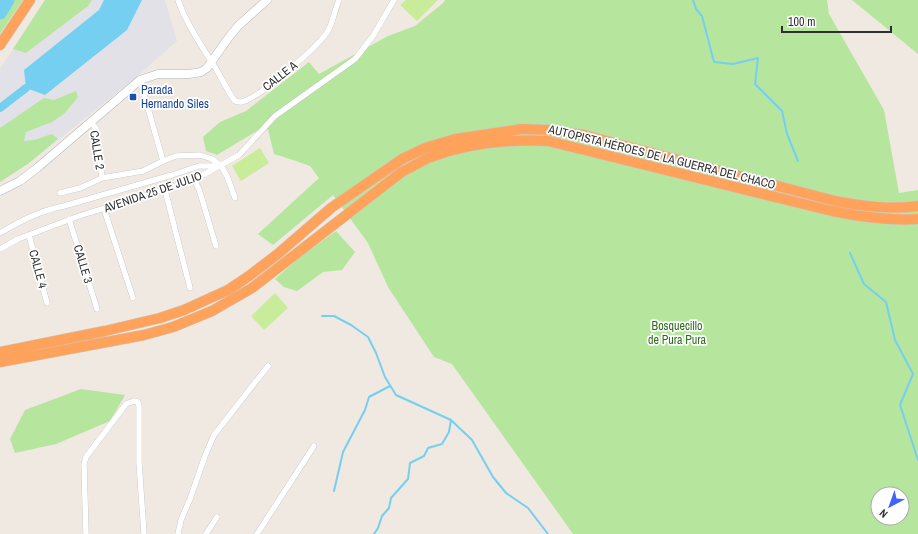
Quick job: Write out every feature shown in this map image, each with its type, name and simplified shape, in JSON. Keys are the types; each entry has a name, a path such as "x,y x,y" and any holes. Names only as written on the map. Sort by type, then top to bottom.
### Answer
{"highway":[{"path":"0,45 30,0"},
{"name":"AUTOPISTA HÉROES DE LA GUERRA DEL CHACO","path":"0,352 105,331 160,318 203,302 228,290 249,276 279,253 331,208 402,159 424,148 455,139 488,133 522,129 548,130 584,135 835,201 867,207 905,208 918,206"},
{"name":"AUTOPISTA HÉROES DE LA GUERRA DEL CHACO","path":"0,362 144,335 173,327 212,311 252,288 403,171 428,158 488,142 521,140 548,141 864,218 902,220 918,219"}],"main road":[{"path":"0,191 20,181 37,168 140,80 158,74 189,74 201,72 207,68 238,26 267,0"}],"street":[{"path":"178,0 191,31 212,62"},
{"name":"CALLE A","path":"212,62 235,101 240,102 245,100 259,93 297,64 320,41 329,30 339,0"},
{"path":"222,166 239,155 275,116 355,60 394,0"},
{"path":"140,80 163,161"},
{"name":"CALLE 2","path":"91,122 96,128 102,178"},
{"path":"60,193 80,188 102,178 143,171 176,156 204,156 212,159 222,166 235,198"},
{"name":"AVENIDA 25 DE JULIO","path":"0,233 29,217 50,208 64,206 199,166 222,166"},
{"name":"AVENIDA 25 DE JULIO","path":"0,249 7,244 69,219 166,190 194,180 222,166"},
{"path":"194,180 216,246"},
{"path":"166,190 190,288"},
{"path":"104,209 133,298"},
{"name":"CALLE 3","path":"69,219 97,309"},
{"name":"CALLE 4","path":"29,235 47,303"},
{"path":"178,534 181,520 214,435 268,366"},
{"path":"86,534 84,464 86,456 126,404 134,400 138,402 139,406 139,462 144,534"},
{"path":"257,534 314,446"},
{"path":"206,534 217,518"}],"shaded area":[{"path":"45,0 165,0 177,41 135,78 29,163 0,182 0,69"}],"green space":[{"path":"13,0 23,0 0,34 0,20"},
{"path":"45,0 92,0 88,6 26,53 13,49"},
{"path":"406,0 438,0 417,21 400,5"},
{"name":"Bosquecillo de Pura Pura","path":"445,0 827,0 829,14 884,110 899,193 918,190 918,534 573,534 452,364 434,357 388,287 368,243 333,195 273,245 258,234 319,178 310,166 274,154 267,125 217,155 206,151 203,137 220,122 246,111 309,62 319,74 388,36 415,26"},
{"path":"852,0 918,0 918,54"},
{"path":"76,91 78,97 65,113 52,122 26,132 24,141 34,140 52,134 58,139 29,163 0,182 0,128 44,98 54,100"},
{"path":"260,148 269,163 241,181 232,166"},
{"path":"336,231 355,252 342,270 323,272 297,291 284,287 275,279 300,257"},
{"path":"275,293 288,308 264,330 251,316"},
{"path":"81,389 125,395 110,421 56,444 15,453 10,439 25,410"}],"water":[{"path":"104,0 142,0 127,30 45,95 26,88 24,70 99,10"}],"waterway":[{"path":"0,13 8,0"},
{"path":"693,0 696,9 702,16 714,62 733,64 758,58 755,84 782,111 787,134 798,161"},
{"path":"0,108 26,88"},
{"path":"850,253 864,284 886,302 895,340 913,374 900,405 918,460"},
{"path":"322,316 334,316 351,325 368,337 385,377 396,395 451,420 472,440 493,477 506,493 528,508 548,534"},
{"path":"334,491 343,452 365,410 369,397 390,386"},
{"path":"374,534 378,528 382,516 389,508 391,498 408,479 410,463 424,456 428,448 442,444 449,432 451,420"}],"place":[{"name":"Parada Hernando Siles","path":"133,97"}]}
